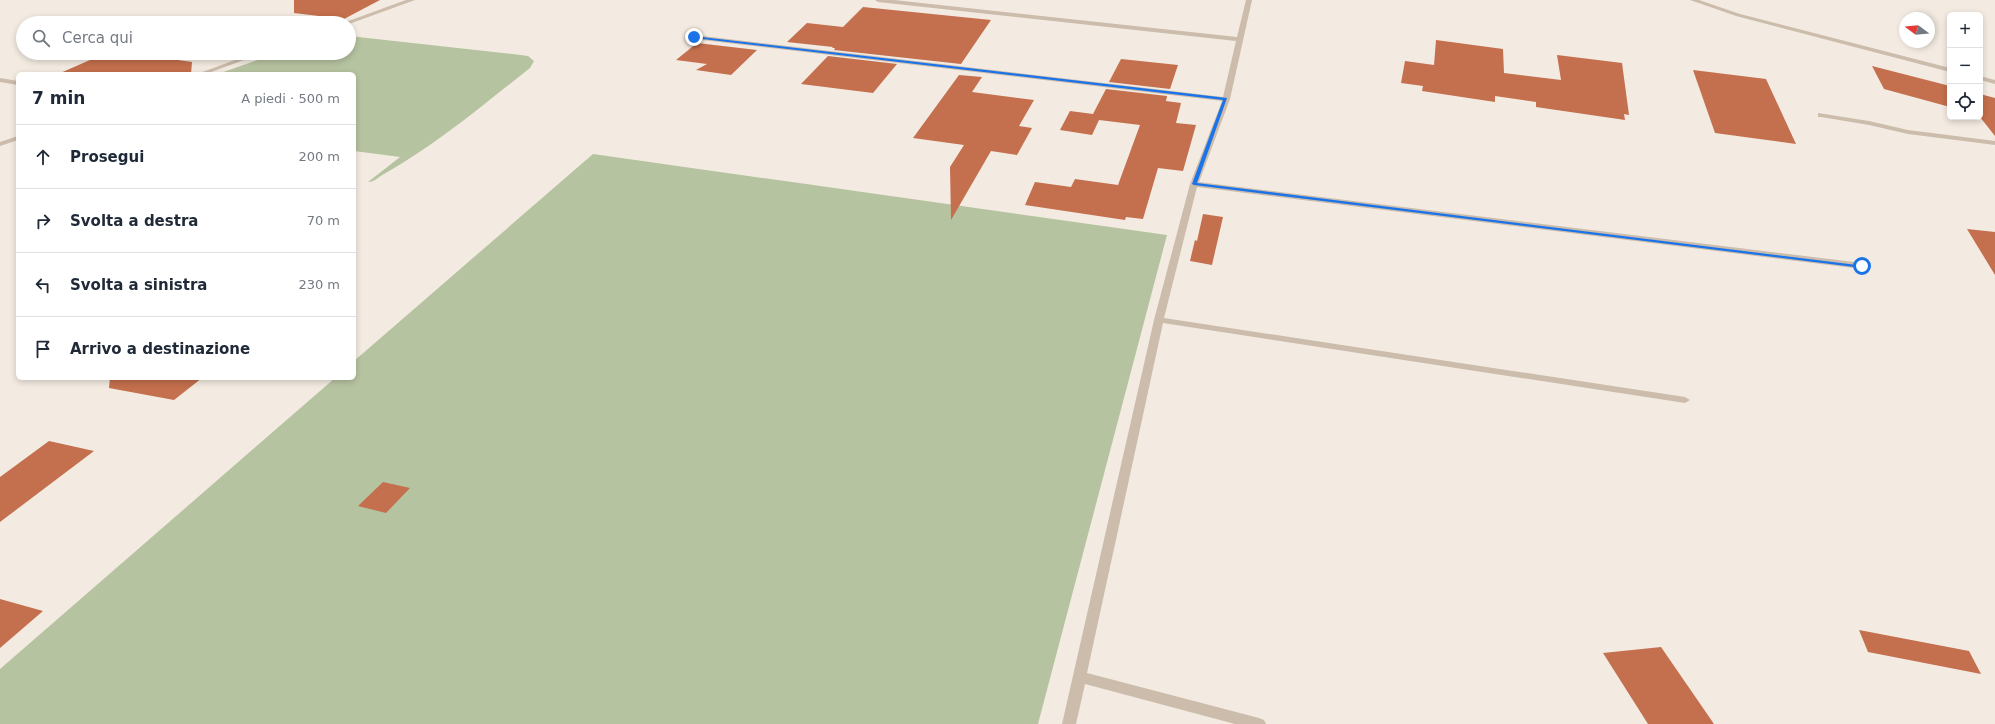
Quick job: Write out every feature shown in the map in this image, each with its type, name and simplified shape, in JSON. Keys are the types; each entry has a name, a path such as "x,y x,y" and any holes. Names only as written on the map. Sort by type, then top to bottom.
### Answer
{"street":[{"path":"356,20 412,0"},
{"path":"878,0 1239,39"},
{"path":"1069,724 1159,320 1194,184 1226,99 1249,0"},
{"path":"1693,0 1738,15 1947,69"},
{"path":"694,37 1226,99"},
{"path":"206,72 240,60"},
{"path":"1983,79 1995,82"},
{"path":"0,80 16,83"},
{"path":"1821,115 1869,123 1908,132 1995,143"},
{"path":"0,144 16,139"},
{"path":"1194,184 1862,266"},
{"path":"1159,320 1685,400"},
{"path":"1079,677 1259,724"}],"green space":[{"path":"356,37 521,55 528,56 534,61 530,68 441,137 403,163 370,182 368,182 400,157 356,151 356,72 224,72 257,60 356,60"},
{"path":"593,154 1167,235 1038,724 0,724 0,669 333,380 356,380 356,359"}],"building":[{"path":"294,0 380,0 350,16 319,16 294,13"},
{"path":"863,7 991,20 961,64 834,50 835,48 832,48 833,47 787,42 807,23 843,27"},
{"path":"1436,40 1503,49 1504,73 1561,80 1557,55 1622,63 1629,115 1624,114 1625,120 1536,107 1536,102 1495,96 1495,102 1422,91 1423,86 1401,83 1405,61 1434,65"},
{"path":"697,43 757,50 731,75 696,70 707,64 676,60"},
{"path":"828,56 897,64 873,93 801,84"},
{"path":"1121,59 1178,65 1170,89 1109,82"},
{"path":"90,60 178,60 192,62 191,72 63,72"},
{"path":"1872,66 1947,85 1947,106 1884,89"},
{"path":"1693,70 1766,79 1796,144 1715,133"},
{"path":"959,75 982,77 972,92 1034,100 1019,126 1032,128 1017,155 991,151 951,220 950,167 964,145 913,138"},
{"path":"1106,89 1167,96 1166,101 1181,103 1176,123 1196,125 1183,171 1158,168 1143,219 1126,217 1125,220 1025,205 1035,182 1071,187 1075,179 1118,185 1140,125 1099,120 1092,135 1060,130 1070,111 1093,114"},
{"path":"1983,95 1995,98 1995,136 1982,120"},
{"path":"1203,214 1223,217 1212,265 1190,261 1195,240 1197,241"},
{"path":"1967,229 1995,232 1995,275"},
{"path":"110,380 199,380 174,400 109,388"},
{"path":"49,441 94,451 0,522 0,477"},
{"path":"383,482 410,488 386,513 358,506"},
{"path":"0,599 43,611 0,648"},
{"path":"1859,630 1969,651 1981,674 1868,652"},
{"path":"1661,647 1714,724 1648,724 1603,653"}],"route":[{"path":"694,37 1226,99 1194,184 1862,266"}]}
